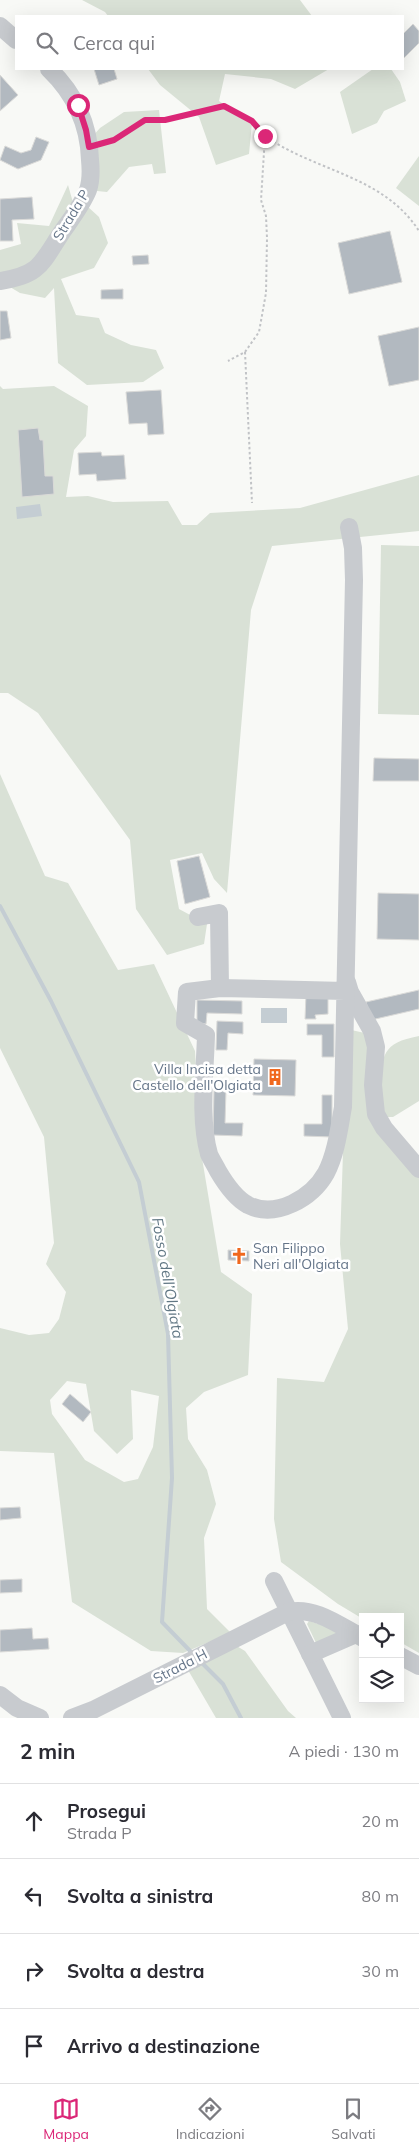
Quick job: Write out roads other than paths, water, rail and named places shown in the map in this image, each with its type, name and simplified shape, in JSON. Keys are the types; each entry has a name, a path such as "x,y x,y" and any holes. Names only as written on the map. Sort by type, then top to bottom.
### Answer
{"street":[{"path":"0,26 15,39"},
{"name":"Strada P","path":"0,281 26,276 42,264 79,207 88,188 91,167 89,147 78,105 65,86 50,70"},
{"path":"346,985 220,988 187,992 186,1023 206,1035 205,1129 209,1155 226,1185 248,1204 265,1209 284,1207 311,1193 326,1173 334,1150 343,1107 346,985 354,580 353,548 349,527"},
{"path":"198,917 219,913 220,988"},
{"path":"346,985 372,1031 376,1047 374,1085 376,1114 384,1128 419,1169"},
{"path":"274,1581 342,1718"},
{"name":"Strada H","path":"72,1718 93,1710 288,1612 301,1610 312,1612 359,1636"},
{"path":"310,1654 359,1636"},
{"path":"404,1658 419,1666"},
{"path":"0,1696 17,1708 40,1718"}],"waterway":[{"name":"Fosso dell’Olgiata","path":"0,906 51,1001 139,1182 168,1334 172,1478 162,1622 194,1655"},
{"name":"Fosso dell’Olgiata","path":"201,1662 223,1684 241,1718"}],"place":[{"name":"Villa Incisa detta Castello dell'Olgiata","path":"275,1077"},
{"name":"San Filippo Neri all'Olgiata","path":"239,1256"}]}
